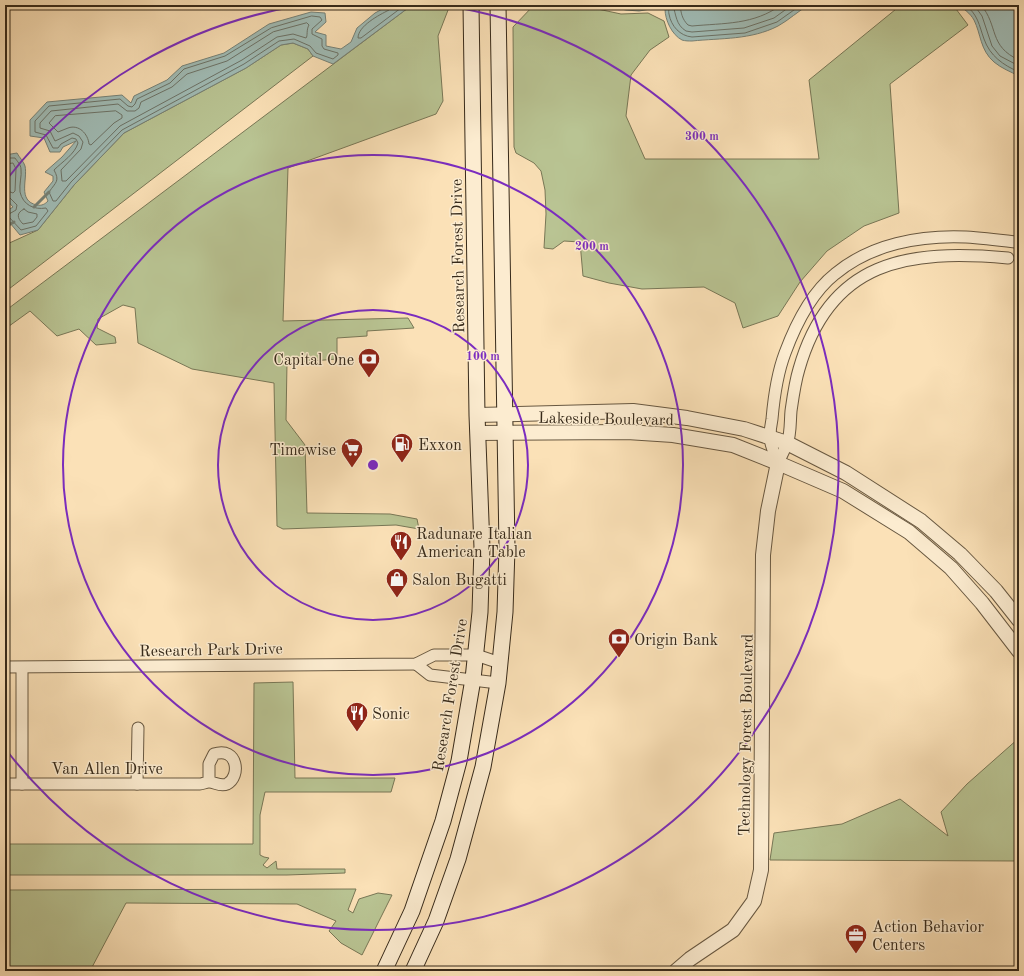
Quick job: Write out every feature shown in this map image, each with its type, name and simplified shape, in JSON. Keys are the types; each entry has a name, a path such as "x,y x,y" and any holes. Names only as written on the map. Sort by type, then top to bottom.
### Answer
{"main road":[{"name":"Research Forest Drive","path":"384,971 412,911 443,822 458,761 473,679 480,612 482,548 477,415 471,5"},
{"path":"412,971 436,921 458,859 470,819 483,767 498,682 505,612 507,548 498,5"}],"street":[{"name":"Technology Forest Boulevard","path":"778,463 770,437 776,386 783,360 789,344 809,305 822,287 834,275 850,263 863,256 891,245 911,240 966,237 1015,242"},
{"name":"Technology Forest Boulevard","path":"676,971 690,959 733,930 754,900 761,870 763,555 768,511 778,463 788,443 794,390 807,346 824,312 845,289 858,278 873,270 919,258 971,255 1008,258"},
{"name":"Lakeside Boulevard","path":"477,415 632,411 687,418 744,429 788,443 846,473 921,521 965,560 996,591 1019,620"},
{"name":"Lakeside Boulevard","path":"478,434 627,432 672,435 733,445 778,463 843,491 909,532 951,568 982,603 1019,651"},
{"path":"909,532 921,521"},
{"name":"Research Park Drive","path":"5,667 416,664 434,654 476,655 500,663"},
{"path":"416,664 430,675 498,682"},
{"path":"22,668 22,784"},
{"path":"137,784 138,728"},
{"name":"Van Allen Drive","path":"5,784 200,784 208,782"}],"green space":[{"path":"412,5 450,5 438,36 443,101 436,114 288,168 283,321 408,318 414,328 367,331 367,336 337,338 337,359 287,363 286,420 305,445 307,513 390,514 417,519 419,529 396,525 283,529 277,526 274,383 192,369 138,343 135,308 123,305 98,319 97,328 115,337 116,343 96,345 79,329 57,336 30,311 5,329 5,311"},
{"path":"534,5 588,5 593,8 621,14 648,13 664,21 669,37 650,50 631,75 626,116 645,159 819,159 809,80 901,5 946,5 956,9 968,25 890,84 899,213 864,226 827,251 800,282 778,316 743,328 735,303 704,287 642,289 609,283 583,276 580,242 564,241 553,249 544,248 546,214 545,190 541,171 534,163 516,153 514,147 513,27"},
{"path":"293,43 308,49 313,56 5,292 5,245 38,230 74,185 124,133 246,68 281,45"},
{"path":"293,682 295,778 395,778 391,792 265,792 260,815 260,855 269,858 263,865 267,868 276,861 277,869 345,869 345,873 287,875 5,875 5,844 253,844 254,683"},
{"path":"1019,738 1019,861 770,860 774,833 842,824 900,799 948,836 941,812 967,784"},
{"path":"356,889 348,910 353,913 359,899 378,893 392,895 362,955 341,943 329,931 336,921 297,904 126,903 90,971 5,971 5,890"}],"water":[{"path":"390,5 412,5 333,64 313,56 308,49 293,43 281,45 246,68 124,133 74,185 38,230 20,235 10,223 5,220 5,212 13,207 5,198 5,155 17,153 25,166 25,194 27,199 31,203 42,205 48,201 44,192 53,181 53,176 45,172 62,157 76,141 63,147 60,152 50,152 44,138 30,136 30,120 47,102 122,95 131,103 134,96 167,80 182,66 224,53 269,24 311,12 325,13 326,22 315,32 326,35 326,46 341,49 351,42 357,28 375,13"},
{"path":"601,5 809,5 768,31 736,38 686,41 678,38 672,31 665,13 665,9 662,7 639,11"},
{"path":"958,5 1019,5 1019,76 1000,66 989,57 983,47 974,20 969,13"}],"waterway":[{"path":"34,207 49,192"},
{"path":"5,227 14,222"}],"place":[{"name":"Capital One","path":"369,378"},
{"name":"Exxon","path":"402,464"},
{"name":"Timewise","path":"352,468"},
{"name":"Radunare Italian American Table","path":"401,562"},
{"name":"Salon Bugatti","path":"397,598"},
{"name":"Origin Bank","path":"619,658"},
{"name":"Sonic","path":"357,732"},
{"name":"Action Behavior Centers","path":"856,954"}]}
